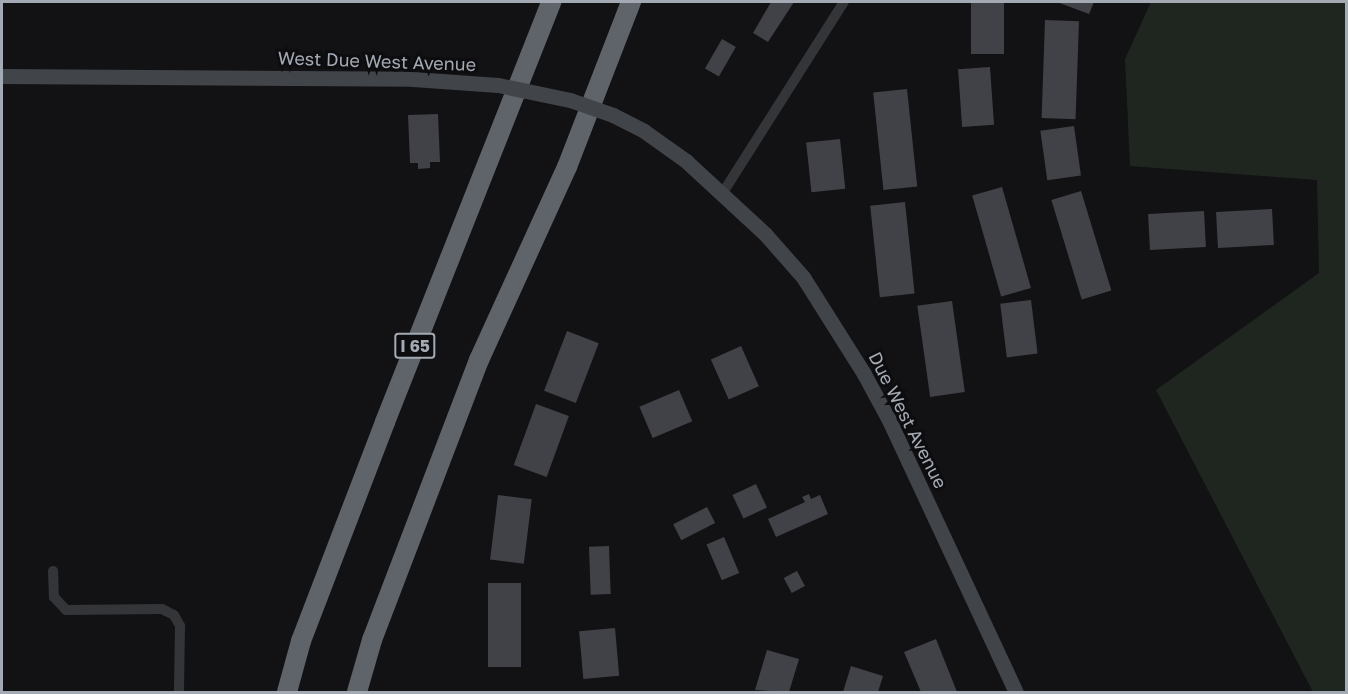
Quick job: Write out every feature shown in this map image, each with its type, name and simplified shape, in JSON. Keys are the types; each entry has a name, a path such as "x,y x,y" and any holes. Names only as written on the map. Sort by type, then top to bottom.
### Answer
{"highway":[{"name":"I 65","path":"287,693 301,641 372,454 551,2"},
{"path":"357,693 372,640 478,360 567,167 631,2"}],"main road":[{"name":"West Due West Avenue","path":"2,76 413,79 498,85 570,100 613,115 644,131 680,156 722,194"},
{"name":"Due West Avenue","path":"722,194 765,234 802,277 864,374 899,440 1016,693"}],"street":[{"path":"722,194 844,2"},
{"path":"53,571 54,597 66,610 162,609 174,615 180,626 179,693"}],"shaded area":[{"path":"1151,2 1346,2 1346,692 1313,692 1156,390 1319,273 1317,180 1130,166 1125,59"}],"building":[{"path":"771,2 794,2 768,42 753,33"},
{"path":"971,2 1004,2 1004,54 971,54"},
{"path":"1057,2 1094,2 1089,14"},
{"path":"1045,20 1079,21 1076,119 1042,118"},
{"path":"722,39 736,47 719,76 705,68"},
{"path":"990,67 994,125 962,127 958,69"},
{"path":"907,89 917,186 883,190 873,93"},
{"path":"438,114 440,162 430,162 430,168 418,169 418,163 410,163 408,115"},
{"path":"1074,126 1081,176 1047,180 1040,131"},
{"path":"840,139 845,189 811,192 806,143"},
{"path":"1002,187 1031,288 1001,296 972,196"},
{"path":"1081,191 1111,290 1082,300 1051,200"},
{"path":"905,202 915,293 880,297 870,206"},
{"path":"1272,209 1274,245 1218,248 1216,212"},
{"path":"1204,211 1206,247 1150,250 1148,214"},
{"path":"1031,300 1038,354 1007,357 1000,304"},
{"path":"952,301 965,392 930,397 917,306"},
{"path":"567,331 599,343 576,403 544,391"},
{"path":"741,346 759,386 729,400 711,359"},
{"path":"679,390 692,421 653,438 639,407"},
{"path":"536,404 569,416 547,477 514,465"},
{"path":"756,484 767,508 743,519 732,495"},
{"path":"809,494 811,499 820,495 828,514 776,537 768,519 805,502 802,497"},
{"path":"498,495 532,499 524,564 490,560"},
{"path":"707,507 715,523 681,540 673,524"},
{"path":"724,537 739,573 722,580 707,544"},
{"path":"609,546 611,594 591,595 589,547"},
{"path":"797,571 805,586 792,593 784,578"},
{"path":"488,583 521,583 521,667 488,667"},
{"path":"615,628 619,676 583,679 579,631"},
{"path":"936,639 957,692 921,692 904,652"},
{"path":"767,650 799,659 789,692 755,690"},
{"path":"851,666 883,676 878,692 843,692"}]}
